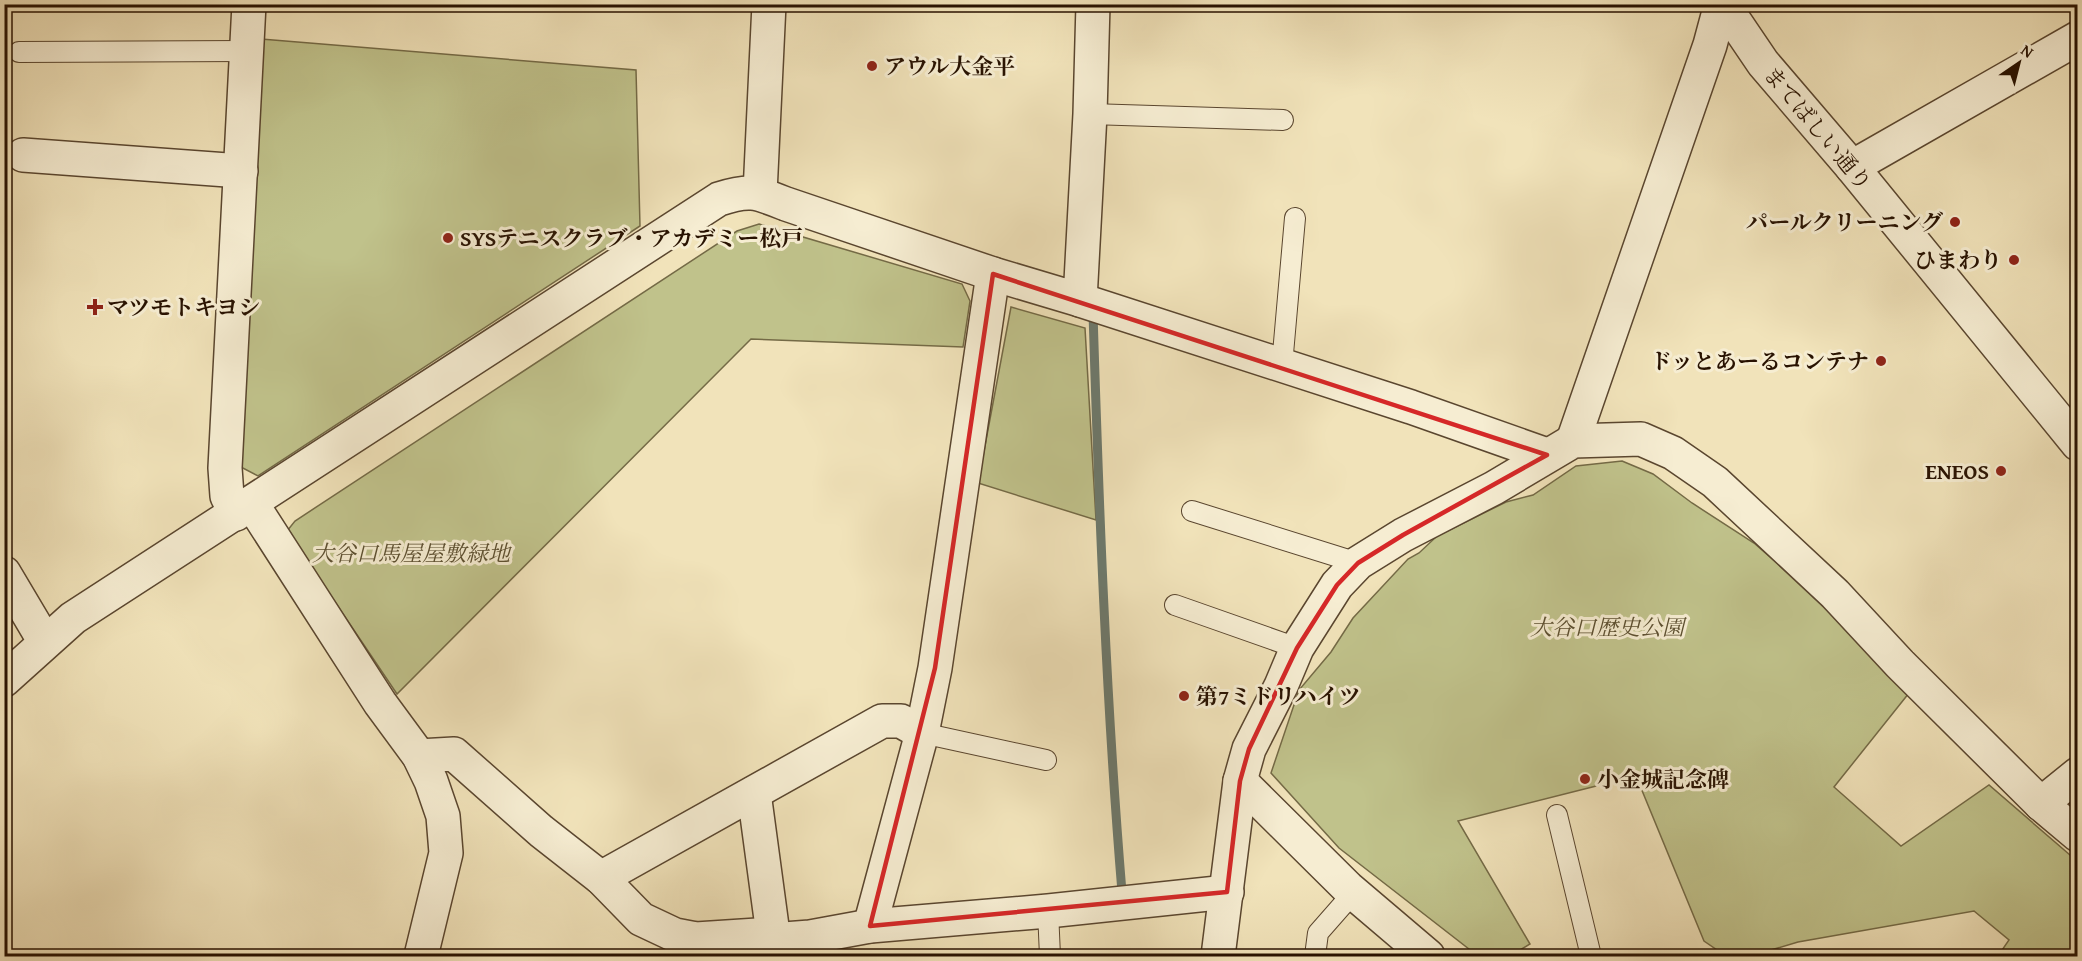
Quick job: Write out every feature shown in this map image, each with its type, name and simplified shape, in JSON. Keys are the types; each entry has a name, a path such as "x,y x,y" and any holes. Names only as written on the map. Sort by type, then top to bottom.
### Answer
{"street":[{"path":"249,4 225,468 227,496 244,509 419,756 443,816 446,854 421,957"},
{"path":"760,193 769,4"},
{"path":"1080,300 1094,4"},
{"path":"1218,957 1240,781 1249,749 1281,686 1297,648 1337,585 1358,563 1402,535 1494,488 1560,448 1706,56 1722,4"},
{"name":"まてばしい通り","path":"1722,4 1763,63 1852,167 2078,444"},
{"path":"1852,167 2078,38"},
{"path":"23,155 241,171"},
{"path":"4,680 73,618 719,199 741,192 760,193 796,208 993,274 1421,411 1560,448 1641,439 1674,453 1715,482 1835,594 1900,664 2041,804 2078,835"},
{"path":"870,926 922,733 935,668 993,274"},
{"path":"4,573 45,642"},
{"path":"601,878 882,721 901,721 922,733"},
{"path":"419,756 454,754 541,831 601,878 641,919 675,935 696,939 792,945 870,926 1048,911 1227,892"},
{"path":"2041,804 2078,774"},
{"path":"1240,781 1354,892 1428,957"},
{"path":"754,793 792,945"}],"lane":[{"path":"19,52 246,51"},
{"path":"1090,114 1284,120"},
{"path":"1282,366 1295,218"},
{"path":"1192,511 1358,563"},
{"path":"1175,604 1297,648"},
{"path":"922,733 1046,760"},
{"path":"1557,815 1591,957"},
{"path":"1315,957 1318,933 1354,892"},
{"path":"1048,911 1050,957"}],"highlighted area":[{"path":"993,274 1547,455 1403,535 1358,563 1337,585 1297,648 1249,749 1240,781 1227,892 870,926 935,668"}],"green space":[{"path":"261,39 636,70 640,226 258,476 239,466"},
{"name":"大谷口馬屋屋敷緑地","path":"759,224 962,284 970,301 963,347 751,339 397,694 287,531 295,521 737,231"},
{"path":"1011,307 1085,328 1096,520 978,483"},
{"name":"大谷口歴史公園","path":"1622,461 1653,474 1692,503 1754,543 1801,584 1909,693 1834,787 1901,846 1989,785 2077,861 2077,956 1998,956 2009,940 1974,911 1798,942 1751,956 1726,956 1704,941 1636,776 1458,821 1530,944 1510,956 1478,956 1339,848 1271,773 1299,690 1331,652 1353,618 1408,559 1419,553 1437,536 1506,502 1533,495 1576,466"}],"waterway":[{"path":"1093,313 1104,602 1122,892"}],"place":[{"name":"アウル大金平","path":"872,66"},
{"name":"パールクリーニング","path":"1955,222"},
{"name":"SYSテニスクラブ・アカデミー松戸","path":"448,238"},
{"name":"ひまわり","path":"2014,260"},
{"name":"マツモトキヨシ","path":"95,307"},
{"name":"ドッとあーるコンテナ","path":"1881,361"},
{"name":"ENEOS","path":"2001,471"},
{"name":"第7ミドリハイツ","path":"1184,696"},
{"name":"小金城記念碑","path":"1585,779"}]}
